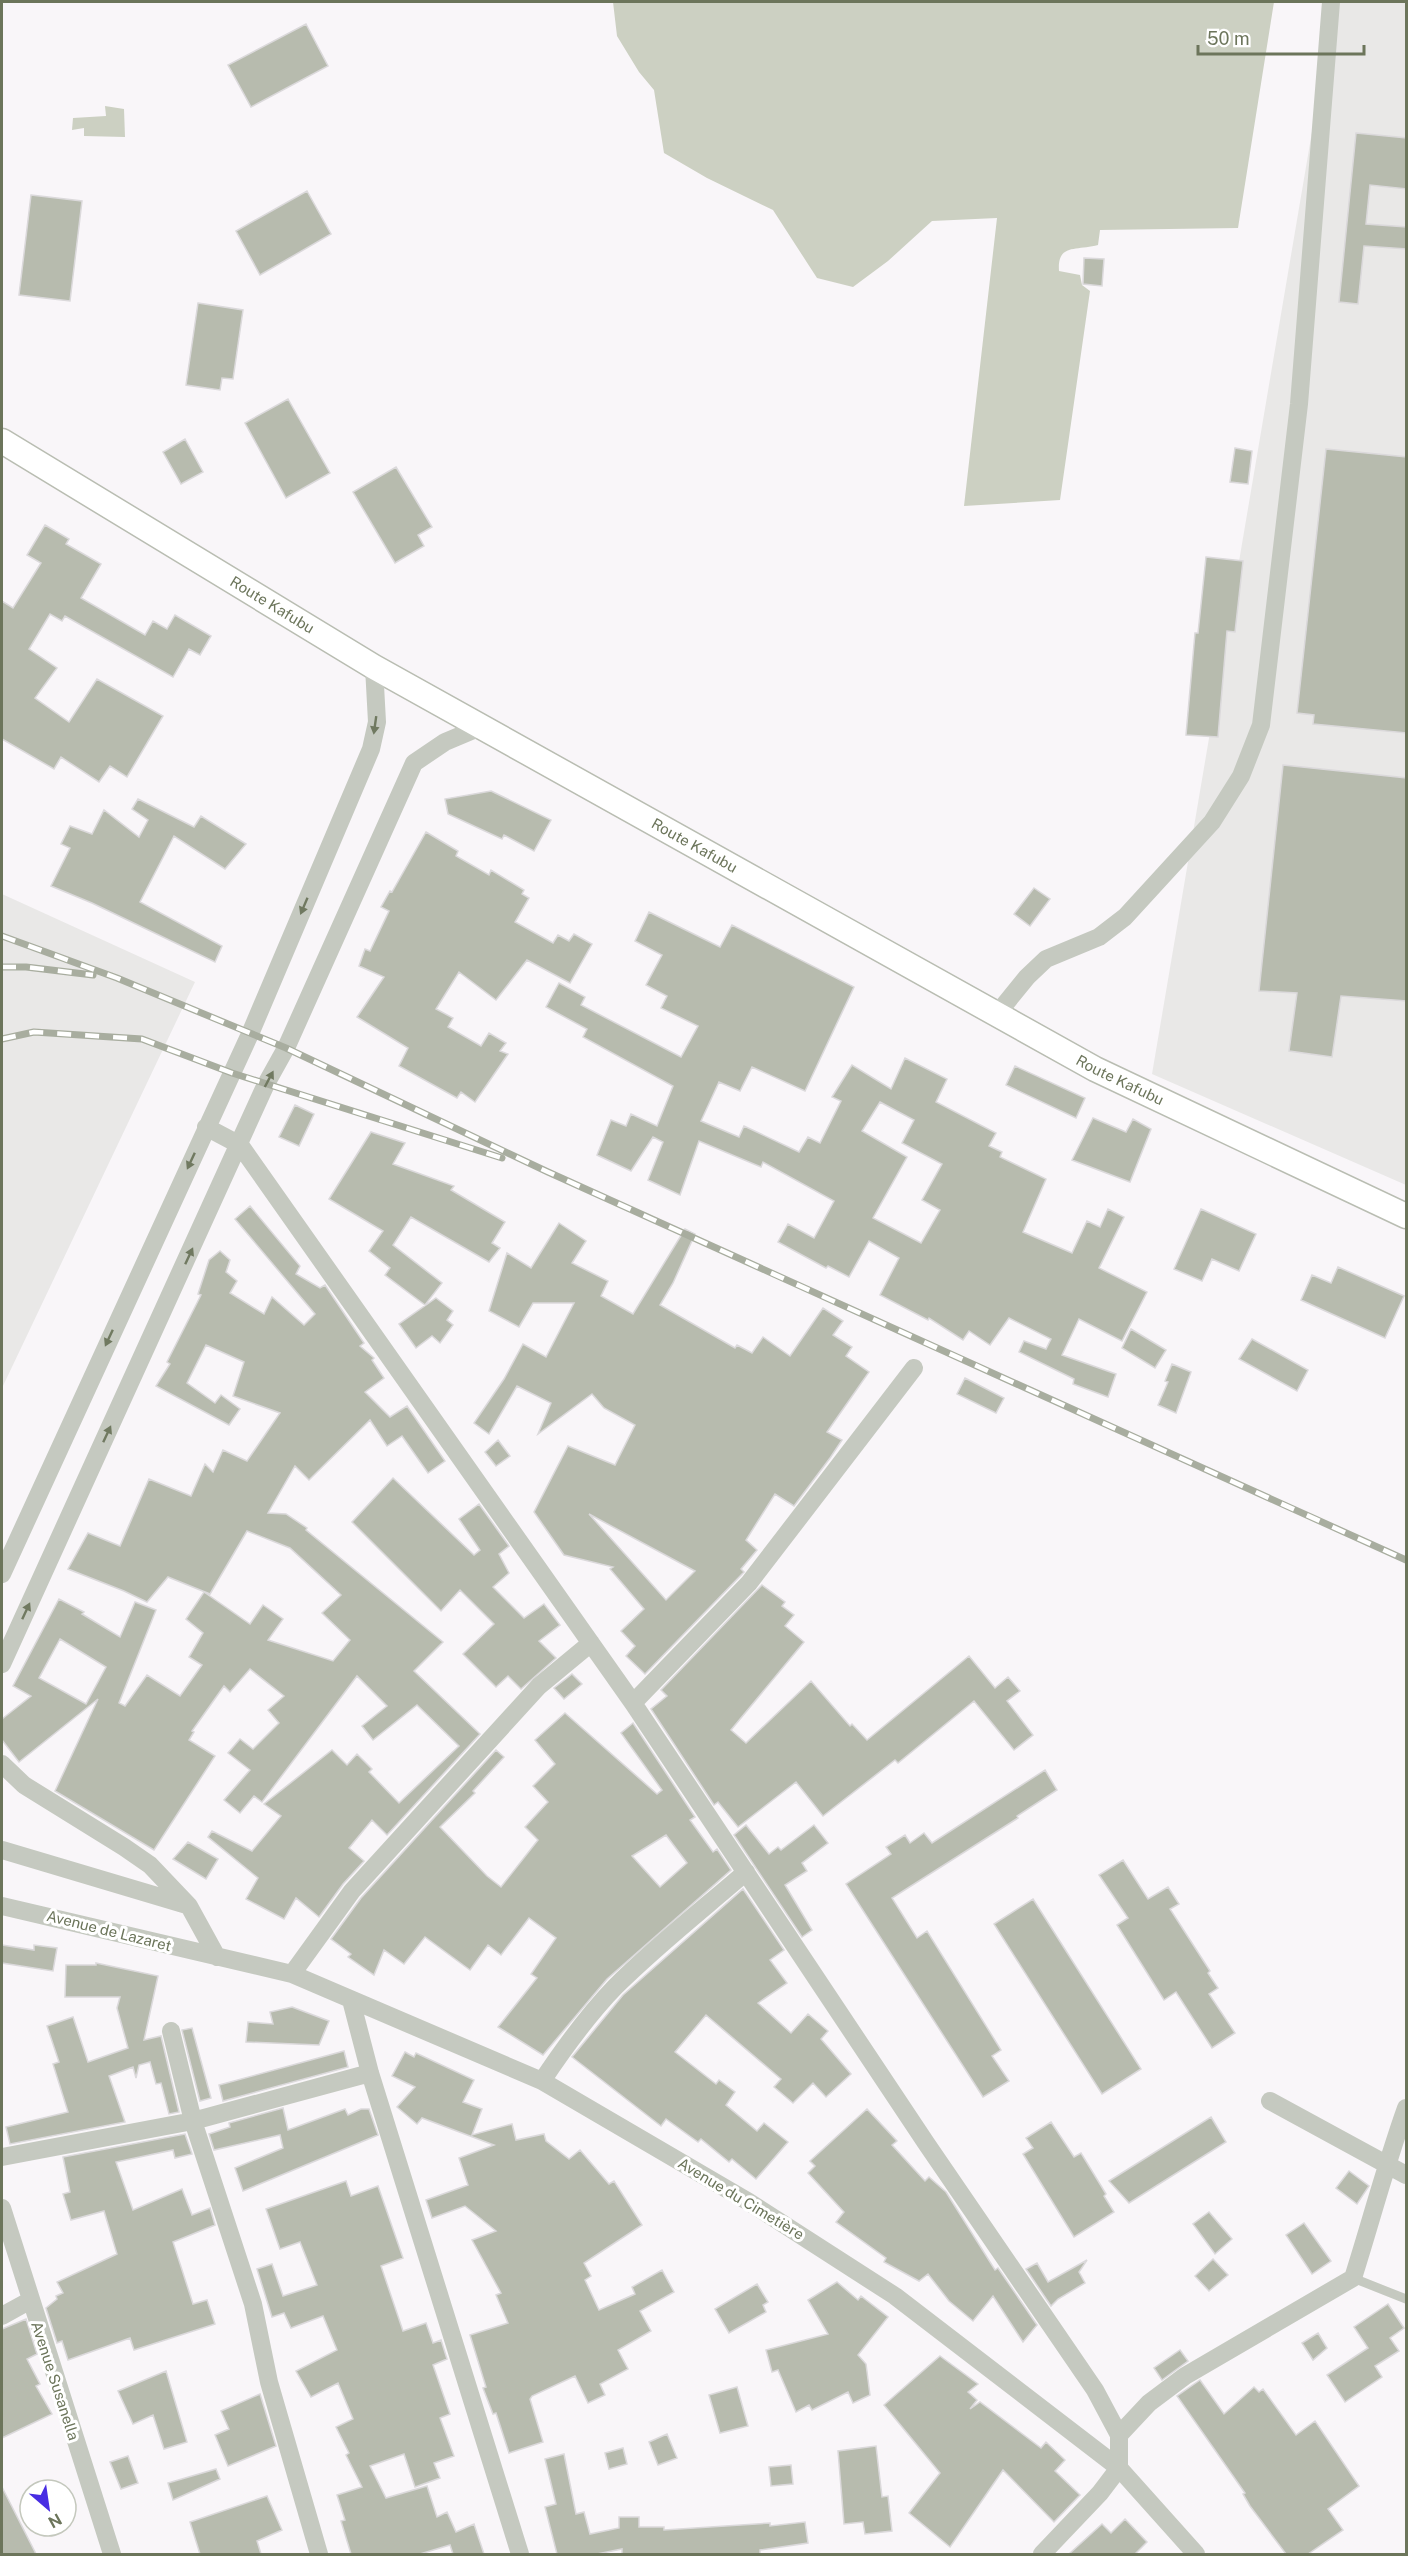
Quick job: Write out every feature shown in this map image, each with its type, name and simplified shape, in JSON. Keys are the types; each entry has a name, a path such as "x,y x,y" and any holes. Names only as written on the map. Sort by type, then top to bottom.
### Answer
{"main road":[{"name":"Route Kafubu","path":"2,441 374,667 1095,1069 1407,1216"}],"street":[{"path":"998,1014 1027,977 1046,959 1099,937 1125,917 1212,822 1241,777 1261,725 1299,404 1331,2"},
{"path":"2,1574 250,1034 371,749 377,722 374,667"},
{"path":"2,1664 414,763 445,742 483,726"},
{"path":"206,1127 240,1145 591,1643 926,2143 1095,2390 1119,2435 1119,2468 1100,2493 1042,2554"},
{"path":"633,1703 749,1583 914,1368"},
{"path":"292,1974 360,1883 539,1686 591,1643"},
{"path":"2,1764 12,1776 31,1790 150,1865 189,1906 217,1957"},
{"path":"2,1850 189,1906"},
{"path":"542,2081 572,2036 614,1988 746,1872"},
{"name":"Avenue de Lazaret","path":"2,1906 217,1957"},
{"name":"Avenue du Cimetière","path":"217,1957 292,1974 542,2081 749,2202 895,2296 1119,2468 1196,2554"},
{"path":"351,2000 370,2073 520,2554"},
{"path":"171,2031 194,2121 253,2304 269,2382 319,2554"},
{"path":"2,2157 194,2121 370,2073"},
{"path":"1270,2101 1407,2175"},
{"path":"1119,2435 1149,2403 1185,2376 1353,2278 1373,2217 1386,2163 1407,2108"},
{"name":"Avenue Susanella","path":"2,2208 29,2301 112,2554"},
{"path":"2,2316 29,2301"}],"lane":[{"path":"1353,2278 1407,2299"}],"shaded area":[{"path":"613,2 1274,2 1238,228 1100,230 1098,245 1070,250 1061,256 1059,271 1080,275 1082,285 1090,291 1060,500 964,506 997,218 932,221 888,261 853,287 817,278 773,210 707,178 664,153 654,90 639,72 617,36"},
{"path":"1334,2 1406,2 1406,1185 1152,1074"},
{"path":"105,106 124,109 125,137 84,136 84,128 72,130 73,118 106,116"},
{"path":"2,894 195,982 2,1388"}],"building":[{"path":"306,24 328,66 251,107 228,65"},
{"path":"1356,133 1407,138 1407,189 1370,185 1366,224 1407,227 1407,249 1364,246 1358,304 1339,302"},
{"path":"307,191 331,234 260,275 236,231"},
{"path":"31,195 82,201 70,301 19,295"},
{"path":"1084,258 1104,259 1102,286 1083,284"},
{"path":"198,303 243,310 233,379 222,378 220,390 186,385"},
{"path":"288,399 330,473 286,498 245,423"},
{"path":"185,439 203,472 181,484 163,452"},
{"path":"1235,448 1252,451 1248,484 1230,482"},
{"path":"1326,449 1407,457 1407,733 1313,724 1314,715 1297,713"},
{"path":"396,467 432,527 418,535 424,546 395,563 353,492"},
{"path":"45,525 69,539 66,544 101,564 81,598 145,635 153,621 167,629 175,615 211,636 200,655 189,649 173,677 65,616 62,621 50,614 29,649 57,668 35,698 69,722 97,679 163,716 127,777 110,766 99,782 61,757 54,769 2,739 2,601 13,608 41,563 27,555"},
{"path":"1206,557 1243,561 1235,632 1227,631 1218,737 1186,735 1195,633 1198,633"},
{"path":"1283,765 1407,778 1407,1001 1341,996 1332,1057 1289,1051 1297,993 1259,991"},
{"path":"491,791 551,820 534,851 504,835 502,839 448,814 445,799"},
{"path":"138,799 194,827 201,816 246,844 225,869 174,836 140,902 222,946 215,962 92,903 51,886 70,848 61,844 70,826 92,834 104,810 139,837 148,820 132,809"},
{"path":"426,832 458,851 456,856 489,875 491,870 524,890 522,894 529,898 515,922 553,943 558,935 569,941 574,934 592,944 570,983 527,960 496,1000 459,972 436,1009 453,1018 448,1027 481,1046 489,1033 506,1043 500,1051 508,1054 475,1102 461,1092 457,1098 399,1066 408,1048 357,1017 384,977 359,966 365,949 370,951 389,911 381,907"},
{"path":"1034,888 1050,899 1030,926 1014,914"},
{"path":"649,912 720,947 732,925 854,987 805,1091 752,1067 740,1091 719,1082 701,1121 739,1137 744,1126 799,1152 808,1137 820,1143 841,1101 832,1097 852,1065 891,1089 905,1058 947,1079 936,1102 996,1133 989,1146 1002,1152 1000,1157 1046,1179 1023,1232 1072,1253 1087,1221 1100,1227 1108,1209 1124,1217 1099,1268 1147,1292 1122,1341 1079,1319 1062,1355 1116,1374 1108,1397 1073,1384 1074,1379 1019,1352 1024,1341 1046,1349 1051,1339 1009,1318 990,1345 969,1331 963,1340 929,1318 928,1320 880,1295 899,1258 869,1241 849,1277 828,1266 826,1268 778,1242 788,1224 814,1238 834,1201 763,1162 761,1167 699,1141 680,1195 648,1180 663,1142 653,1137 631,1171 597,1155 611,1120 626,1126 631,1114 657,1126 673,1086 583,1037 587,1029 546,1007 559,983 585,997 581,1005 681,1057 698,1026 661,1008 667,996 646,985 662,955 635,941","holes":["880,1102 914,1120 902,1143 942,1164 922,1200 940,1210 921,1243 873,1218 907,1157 862,1131"]},
{"path":"1015,1066 1085,1098 1076,1118 1006,1085"},
{"path":"295,1105 314,1114 299,1146 279,1137"},
{"path":"1093,1118 1126,1132 1133,1119 1151,1129 1130,1182 1072,1160"},
{"path":"371,1132 405,1143 393,1164 454,1186 451,1190 505,1222 492,1243 500,1248 489,1262 411,1217 393,1245 442,1283 425,1305 385,1275 390,1268 369,1251 383,1231 329,1199"},
{"path":"250,1206 300,1266 296,1274 320,1288 325,1285 364,1343 360,1346 374,1358 372,1360 384,1378 365,1392 390,1417 407,1406 445,1461 428,1473 402,1436 387,1446 370,1420 309,1480 295,1466 268,1513 286,1514 307,1528 306,1530 443,1642 414,1671 480,1734 387,1835 372,1820 349,1848 364,1861 343,1884 319,1917 296,1898 284,1919 246,1899 258,1878 208,1837 212,1831 252,1851 281,1816 264,1804 332,1750 347,1765 357,1754 372,1769 369,1772 399,1803 459,1746 417,1705 373,1740 362,1726 387,1706 357,1676 262,1802 254,1796 240,1813 224,1800 250,1770 228,1753 240,1739 253,1749 279,1723 268,1710 284,1696 250,1669 230,1692 224,1686 192,1731 194,1732 189,1740 215,1756 154,1850 55,1791 98,1699 19,1762 2,1740 2,1719 31,1696 13,1686 59,1599 84,1612 82,1614 120,1637 135,1602 156,1610 119,1703 125,1706 147,1675 180,1696 202,1665 189,1657 203,1633 186,1619 204,1592 250,1624 263,1605 283,1619 268,1640 333,1661 350,1640 322,1613 341,1595 290,1548 247,1531 210,1594 168,1577 147,1602 68,1569 88,1533 120,1546 149,1479 191,1496 205,1464 213,1472 223,1450 247,1461 280,1413 233,1396 244,1362 206,1345 187,1383 215,1403 221,1395 240,1409 229,1425 156,1386 170,1364 167,1362 201,1295 198,1294 209,1260 220,1251 230,1260 226,1272 237,1281 230,1293 264,1314 272,1297 304,1325 315,1314 235,1219","holes":["60,1639 106,1667 86,1704 39,1678"]},
{"path":"1201,1209 1256,1234 1239,1271 1212,1259 1202,1281 1174,1269"},
{"path":"559,1223 586,1241 572,1263 608,1281 601,1296 633,1314 685,1229 695,1234 673,1283 660,1305 735,1348 737,1345 752,1353 763,1337 790,1356 823,1308 843,1321 833,1335 852,1347 846,1356 869,1372 827,1432 842,1440 830,1458 794,1506 775,1494 746,1540 757,1550 741,1569 744,1572 645,1674 626,1656 635,1646 621,1631 644,1609 610,1569 613,1567 564,1555 534,1512 568,1446 615,1465 635,1425 604,1408 592,1394 538,1434 551,1403 517,1386 489,1434 474,1423 504,1379 523,1344 546,1357 574,1303 533,1303 519,1327 489,1311 507,1253 531,1268","holes":["589,1514 695,1571 666,1600"]},
{"path":"1338,1267 1404,1296 1385,1338 1301,1300 1312,1275 1331,1283"},
{"path":"436,1298 453,1311 447,1320 453,1325 440,1343 432,1336 416,1348 399,1324"},
{"path":"1131,1329 1166,1350 1155,1368 1122,1348"},
{"path":"1252,1339 1308,1370 1297,1391 1239,1359"},
{"path":"1172,1364 1191,1372 1176,1413 1158,1405 1168,1382 1165,1381"},
{"path":"965,1378 1004,1398 996,1413 957,1394"},
{"path":"498,1440 510,1456 496,1466 485,1452"},
{"path":"393,1478 474,1555 480,1550 459,1519 479,1504 509,1546 499,1554 509,1573 493,1587 524,1618 544,1604 560,1625 539,1641 556,1658 521,1689 508,1676 496,1687 463,1654 494,1624 460,1590 441,1611 352,1522"},
{"path":"762,1585 785,1602 782,1606 794,1615 785,1626 804,1642 731,1730 746,1743 811,1681 850,1726 852,1724 867,1740 969,1656 995,1688 1008,1677 1020,1691 1007,1701 1033,1735 1014,1750 974,1701 898,1763 895,1760 823,1816 796,1782 738,1827 718,1802 714,1805 651,1709 667,1696 661,1690"},
{"path":"572,1674 582,1684 564,1699 554,1688"},
{"path":"565,1713 657,1794 662,1790 621,1733 633,1723 695,1817 690,1820 713,1852 717,1849 731,1870 607,1979 543,2055 498,2027 537,1978 531,1974 556,1938 529,1918 501,1955 488,1945 470,1970 425,1937 404,1964 384,1950 374,1975 348,1957 351,1954 331,1939 361,1898 496,1750 504,1757 473,1791 475,1793 440,1827 487,1876 501,1887 538,1840 525,1827 548,1802 533,1786 555,1764 535,1740","holes":["666,1835 687,1863 660,1887 632,1856"]},
{"path":"1045,1770 1057,1790 1017,1816 1018,1818 892,1898 917,1938 927,1931 1001,2050 992,2056 1009,2081 983,2097 846,1884 891,1854 886,1847 905,1835 910,1843 924,1833 932,1843"},
{"path":"746,1825 769,1854 778,1847 781,1850 814,1825 828,1843 802,1863 807,1871 785,1885 812,1930 802,1937 734,1835"},
{"path":"188,1842 218,1859 206,1879 173,1859"},
{"path":"1123,1860 1148,1899 1168,1887 1179,1904 1170,1909 1210,1971 1208,1973 1218,1988 1209,1994 1235,2033 1212,2048 1176,1992 1164,2000 1117,1925 1128,1918 1099,1875"},
{"path":"743,1889 784,1950 770,1960 787,1983 758,2003 791,2033 808,2014 828,2031 821,2039 851,2074 826,2097 813,2083 793,2103 774,2087 781,2079 706,2015 675,2052 716,2084 719,2080 735,2092 726,2105 757,2131 764,2123 788,2142 756,2179 732,2159 729,2162 701,2139 698,2142 666,2119 661,2126 572,2057 623,1995"},
{"path":"1033,1899 1141,2069 1102,2094 994,1924"},
{"path":"2,1945 34,1950 34,1945 57,1948 53,1971 2,1963"},
{"path":"96,1963 158,1976 144,2040 161,2036 179,2112 169,2114 161,2083 156,2084 150,2062 139,2065 136,2078 133,2067 109,2076 125,2122 10,2144 6,2127 68,2112 53,2064 59,2062 47,2026 73,2017 88,2062 128,2048 117,2008 120,1997 65,1997 66,1965 96,1965"},
{"path":"292,2007 329,2021 319,2045 246,2042 248,2022 273,2024 270,2012"},
{"path":"192,2028 211,2098 200,2101 182,2030"},
{"path":"344,2051 348,2067 223,2101 219,2085"},
{"path":"405,2052 414,2057 416,2053 474,2080 463,2102 482,2109 472,2135 512,2124 516,2140 544,2134 546,2141 569,2159 580,2150 609,2184 614,2181 642,2225 584,2263 591,2276 585,2280 599,2310 635,2294 632,2287 662,2270 674,2292 640,2311 651,2331 618,2350 628,2369 600,2384 605,2395 588,2403 575,2376 532,2396 530,2399 543,2442 509,2453 496,2413 493,2414 483,2388 486,2387 470,2335 508,2323 496,2295 501,2293 472,2240 496,2231 465,2206 432,2218 426,2200 468,2185 459,2158 494,2145 422,2118 417,2124 397,2107 415,2087 392,2076"},
{"path":"283,2108 288,2130 345,2109 348,2115 361,2109 369,2109 378,2135 243,2191 235,2168 283,2148 280,2135 214,2150 209,2134 230,2127 229,2123"},
{"path":"867,2109 897,2141 892,2145 925,2181 929,2177 946,2192 995,2270 998,2268 1037,2325 1023,2342 993,2296 973,2321 949,2301 928,2274 919,2281 884,2262 886,2258 836,2222 844,2212 808,2173 815,2166 810,2161"},
{"path":"1211,2117 1226,2142 1129,2203 1109,2181"},
{"path":"1051,2122 1074,2157 1081,2153 1106,2194 1104,2196 1114,2212 1074,2237 1023,2154 1033,2148 1026,2138"},
{"path":"185,2134 192,2154 175,2158 173,2150 116,2162 133,2210 182,2189 192,2215 210,2208 215,2225 173,2242 193,2304 207,2300 215,2324 134,2350 130,2338 68,2360 62,2341 57,2343 46,2308 57,2299 56,2296 63,2293 57,2282 117,2254 104,2211 71,2220 63,2194 70,2192 63,2157"},
{"path":"1349,2171 1369,2186 1357,2204 1336,2188"},
{"path":"346,2181 351,2196 378,2186 403,2258 381,2266 403,2331 426,2323 433,2343 441,2340 447,2359 433,2365 450,2414 440,2418 454,2456 434,2463 440,2478 415,2487 404,2454 370,2466 386,2498 427,2486 437,2517 447,2512 456,2532 474,2524 484,2554 453,2554 450,2545 420,2554 351,2554 341,2521 345,2520 337,2495 362,2487 346,2455 349,2453 336,2427 353,2419 338,2383 311,2397 296,2371 337,2350 323,2316 291,2328 284,2313 272,2317 257,2269 272,2264 283,2296 317,2285 300,2242 280,2249 266,2209"},
{"path":"1209,2212 1232,2239 1215,2254 1193,2224"},
{"path":"1304,2223 1331,2261 1312,2274 1286,2235"},
{"path":"1213,2259 1228,2275 1209,2291 1195,2276"},
{"path":"1087,2260 1079,2272 1085,2283 1058,2299 1051,2306 1026,2269 1037,2263 1048,2282"},
{"path":"837,2282 858,2300 861,2296 888,2317 858,2355 866,2364 870,2395 853,2403 848,2392 812,2410 809,2405 796,2412 778,2370 772,2372 766,2350 828,2334 808,2300"},
{"path":"757,2284 768,2302 763,2305 766,2312 729,2333 715,2309"},
{"path":"1388,2304 1404,2328 1390,2338 1399,2351 1375,2366 1382,2377 1345,2402 1327,2375 1368,2348 1354,2327"},
{"path":"26,2319 37,2354 27,2359 40,2384 36,2386 52,2414 2,2438 2,2329"},
{"path":"1318,2333 1327,2348 1313,2360 1302,2343"},
{"path":"1180,2350 1188,2361 1162,2380 1154,2368"},
{"path":"940,2356 978,2384 968,2392 977,2400 970,2409 980,2402 1041,2448 1046,2442 1065,2460 1055,2471 1080,2495 1054,2522 1003,2470 950,2547 909,2513 940,2473 884,2405"},
{"path":"166,2371 187,2442 164,2449 153,2415 133,2424 118,2391"},
{"path":"1200,2380 1224,2414 1254,2387 1259,2392 1263,2389 1296,2435 1315,2421 1359,2486 1328,2509 1343,2530 1308,2554 1286,2554 1250,2506 1243,2494 1245,2493 1177,2396"},
{"path":"737,2387 748,2426 720,2433 709,2395"},
{"path":"260,2394 276,2446 228,2466 215,2435 229,2429 221,2411"},
{"path":"667,2434 677,2458 658,2465 649,2442"},
{"path":"876,2446 882,2497 888,2496 892,2531 865,2534 863,2522 844,2524 838,2451"},
{"path":"623,2448 627,2464 609,2469 605,2453"},
{"path":"564,2454 576,2514 584,2512 590,2534 619,2528 619,2517 639,2517 639,2527 664,2527 664,2530 770,2523 770,2526 805,2522 808,2543 760,2550 760,2554 622,2554 622,2549 597,2554 557,2554 545,2507 556,2504 545,2459"},
{"path":"128,2456 138,2483 121,2489 110,2462"},
{"path":"791,2465 793,2484 771,2486 769,2467"},
{"path":"216,2469 220,2479 173,2500 168,2483"},
{"path":"2,2487 18,2519 18,2538 28,2538 36,2554 2,2554"},
{"path":"267,2496 282,2530 257,2541 261,2554 200,2554 190,2522"},
{"path":"1125,2519 1147,2542 1135,2554 1069,2554 1102,2524 1111,2533"}],"railway":[{"path":"2,936 117,978 286,1048 548,1172 1406,1560"},
{"path":"2,967 26,967 93,975"},
{"path":"2,1039 34,1032 142,1039 232,1073 502,1158"}]}
